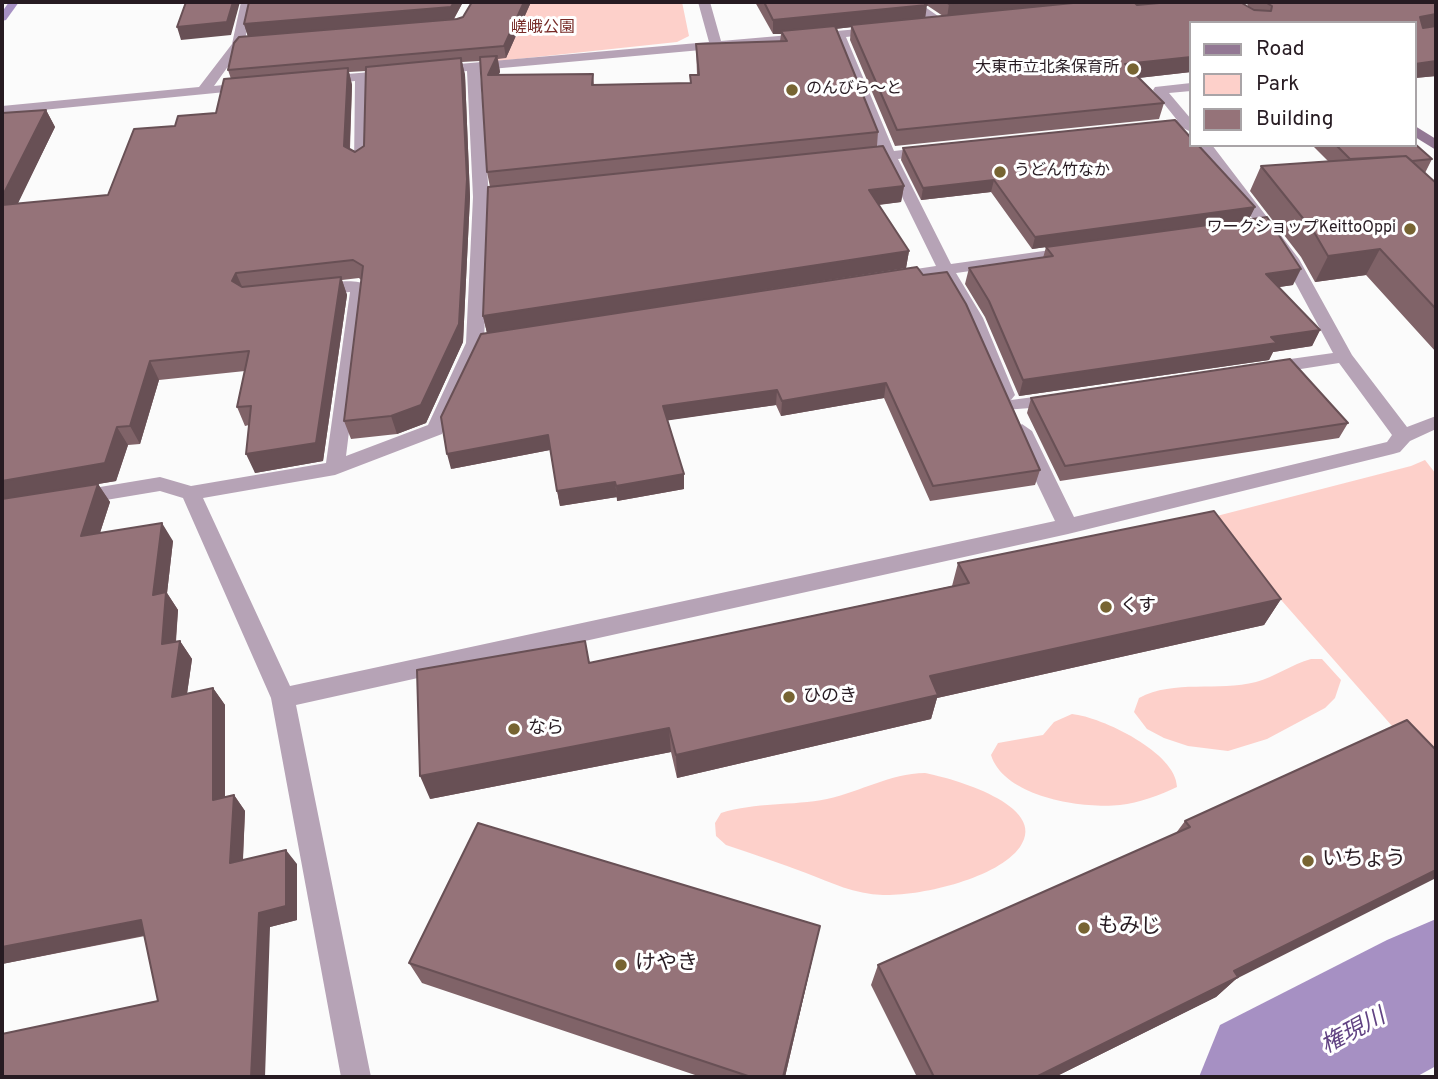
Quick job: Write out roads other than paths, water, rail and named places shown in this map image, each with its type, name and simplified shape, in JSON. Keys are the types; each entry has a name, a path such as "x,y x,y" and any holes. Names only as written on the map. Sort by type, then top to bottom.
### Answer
{"street":[{"path":"203,91 238,44 247,2"},
{"path":"704,2 716,46"},
{"path":"911,2 948,22 916,26"},
{"path":"1089,9 1165,2"},
{"path":"309,81 890,29"},
{"path":"839,35 889,156 945,269 974,318 1010,406 1068,526"},
{"path":"238,44 251,42"},
{"path":"55,501 160,484 191,493 335,468 435,429 482,342 488,197 473,67"},
{"path":"359,163 362,76"},
{"path":"2,110 269,85"},
{"path":"1189,125 1160,90 1190,87"},
{"path":"1133,129 1189,125"},
{"path":"1417,132 1436,146"},
{"path":"1207,147 1291,259 1344,357 1403,436"},
{"path":"848,160 943,150"},
{"path":"1240,228 1267,224"},
{"path":"876,280 1093,249"},
{"path":"305,292 359,286 335,468"},
{"path":"1251,371 1344,357"},
{"path":"1010,406 1077,397"},
{"path":"283,698 1068,526 1393,447 1403,436 1436,422"},
{"path":"191,493 283,698 356,1077"}],"waterway":[{"path":"2,18 14,2"},
{"name":"権現川","path":"1272,1077 1436,989"}],"place":[{"name":"大東市立北条保育所","path":"1133,69"},
{"name":"のんびら～と","path":"792,90"},
{"name":"うどん竹なか","path":"1000,172"},
{"name":"ワークショップKeittoOppi","path":"1410,229"},
{"name":"くす","path":"1106,607"},
{"name":"ひのき","path":"789,697"},
{"name":"なら","path":"514,729"},
{"name":"いちょう","path":"1308,861"},
{"name":"もみじ","path":"1084,928"},
{"name":"けやき","path":"621,965"}],"park label":[{"name":"嵯峨公園","path":"543,29"}]}
